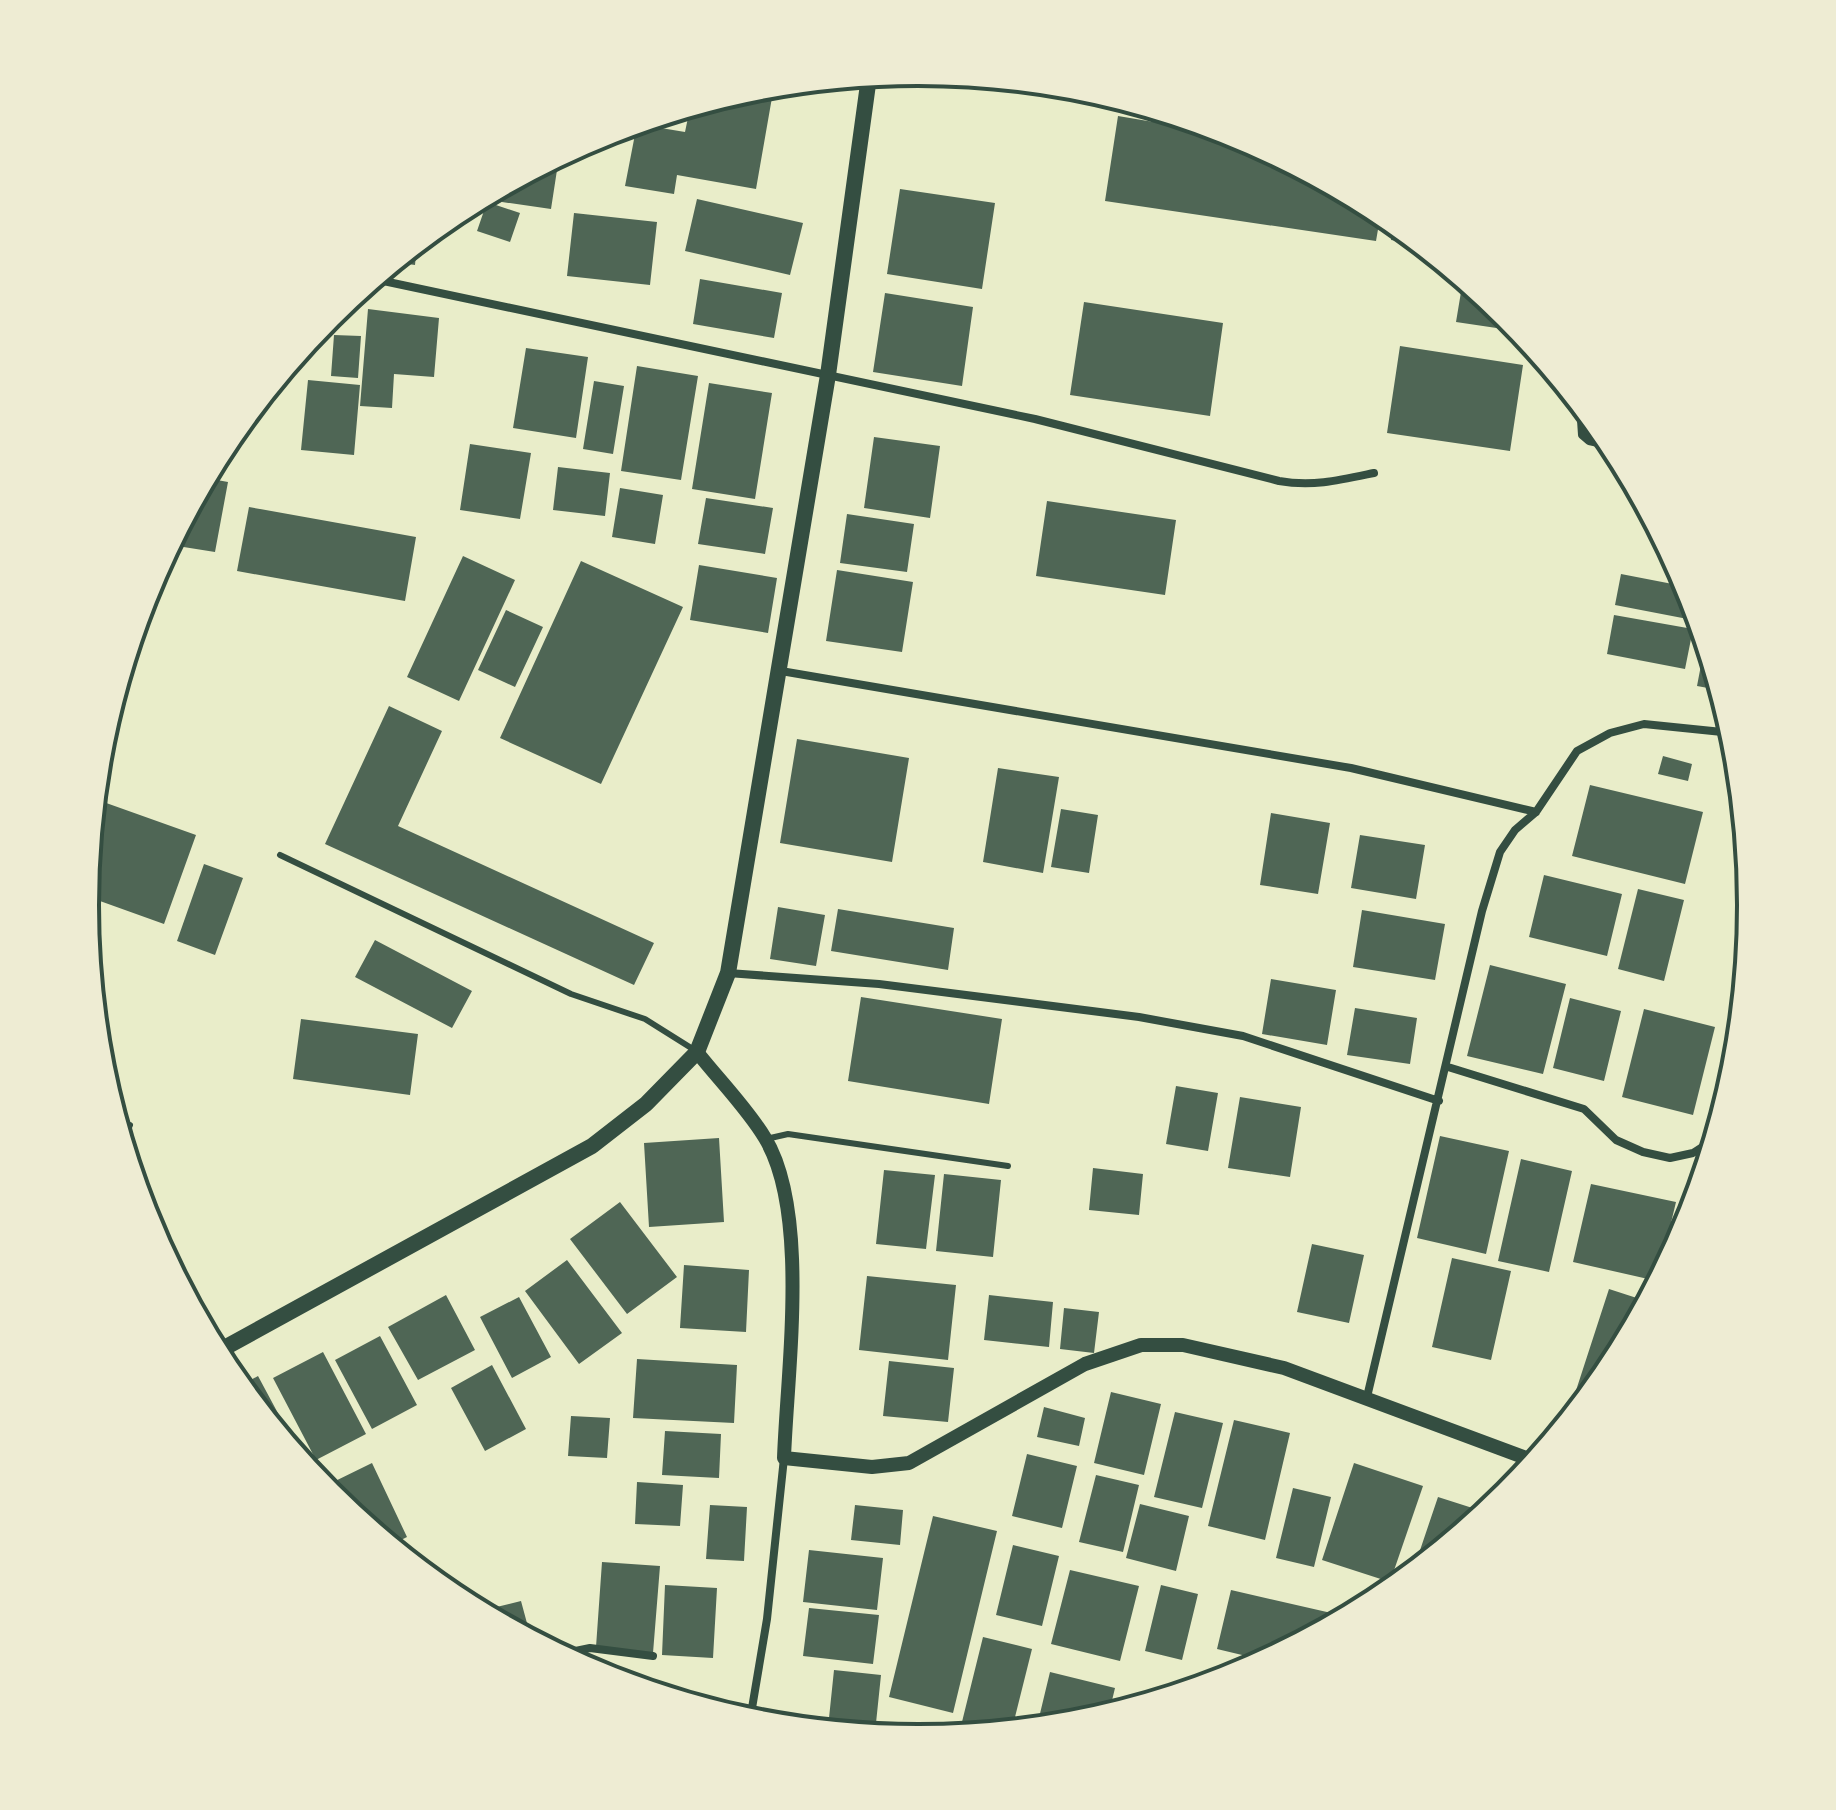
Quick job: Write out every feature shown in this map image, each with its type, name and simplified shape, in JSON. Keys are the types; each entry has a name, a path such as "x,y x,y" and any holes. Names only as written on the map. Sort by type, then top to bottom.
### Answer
{"main road":[{"path":"228,1346 592,1146 646,1104 697,1052 728,973 781,671 828,375 868,88"}],"street":[{"path":"387,282 1035,419 1291,483 1327,483 1374,473"},
{"path":"1581,425 1582,435 1593,442"},
{"path":"781,671 1351,768 1536,812"},
{"path":"1367,1397 1448,1067 1482,911 1500,852 1515,830 1536,812 1577,751 1610,733 1644,724 1718,732"},
{"path":"728,973 879,984 1154,1020 1243,1036 1439,1101"},
{"path":"697,1052 766,1139 785,1187 793,1242 784,1458 767,1619 752,1707"},
{"path":"1448,1067 1584,1109 1616,1140 1643,1152 1670,1158 1700,1149"},
{"path":"784,1458 872,1467 909,1463 1037,1388 1085,1364 1141,1345 1183,1345 1215,1350 1284,1368 1523,1457"},
{"path":"579,1650 590,1648 653,1656"}],"lane":[{"path":"280,855 571,994 645,1019 697,1052"},
{"path":"766,1139 788,1134 1008,1166"}],"building":[{"path":"772,100 756,189 677,175 674,194 625,186 635,137 659,128 685,132 688,119"},
{"path":"1118,116 1162,123 1231,148 1280,170 1378,228 1376,241 1105,201"},
{"path":"557,170 551,209 502,202 509,196"},
{"path":"900,189 995,203 982,289 887,274"},
{"path":"697,199 803,223 790,275 685,251"},
{"path":"495,205 520,213 510,242 477,231 484,211"},
{"path":"574,213 657,222 650,285 567,276"},
{"path":"700,279 782,293 774,338 693,324"},
{"path":"1461,292 1499,328 1456,322"},
{"path":"885,293 973,307 962,386 873,372"},
{"path":"1084,302 1223,323 1210,416 1070,395"},
{"path":"368,309 439,318 434,377 394,374 392,408 360,406"},
{"path":"334,335 361,336 358,378 331,376"},
{"path":"1400,346 1523,365 1510,451 1387,433"},
{"path":"526,348 588,357 576,438 513,428"},
{"path":"637,366 698,376 681,480 621,471"},
{"path":"308,380 360,385 354,455 301,450"},
{"path":"594,381 624,386 613,454 583,449"},
{"path":"709,383 772,393 755,499 692,489"},
{"path":"874,437 940,446 930,518 864,508"},
{"path":"470,444 531,453 520,519 460,510"},
{"path":"558,467 610,473 605,516 553,510"},
{"path":"218,480 228,482 215,552 181,547"},
{"path":"620,488 663,495 655,544 612,537"},
{"path":"706,498 773,508 765,554 698,544"},
{"path":"1047,501 1176,520 1165,595 1036,576"},
{"path":"249,507 416,537 405,601 237,571"},
{"path":"847,514 914,524 907,572 840,563"},
{"path":"463,556 515,580 459,701 407,677"},
{"path":"581,561 683,607 601,784 500,738"},
{"path":"699,565 777,578 768,633 690,620"},
{"path":"837,570 913,582 902,652 826,641"},
{"path":"1621,574 1671,584 1685,619 1615,605"},
{"path":"506,610 543,627 515,687 478,670"},
{"path":"1614,615 1689,628 1692,636 1685,669 1607,654"},
{"path":"1701,665 1708,688 1697,686"},
{"path":"389,706 442,731 398,826 654,943 634,985 325,844"},
{"path":"797,739 909,758 892,862 780,843"},
{"path":"1663,756 1692,764 1688,781 1658,774"},
{"path":"998,768 1059,777 1043,873 983,862"},
{"path":"1590,785 1703,812 1685,884 1572,856"},
{"path":"106,803 196,835 164,924 99,901"},
{"path":"1061,809 1098,815 1089,873 1051,867"},
{"path":"1271,813 1330,823 1318,894 1260,885"},
{"path":"1360,835 1425,845 1416,899 1351,888"},
{"path":"204,864 243,878 215,955 177,941"},
{"path":"1544,875 1622,894 1607,956 1529,937"},
{"path":"1638,889 1684,900 1664,981 1618,969"},
{"path":"778,907 825,915 816,966 770,959"},
{"path":"838,909 954,928 948,970 831,951"},
{"path":"1362,910 1445,924 1435,980 1353,967"},
{"path":"375,940 472,991 452,1028 355,977"},
{"path":"1490,965 1566,984 1543,1074 1467,1056"},
{"path":"1271,979 1336,990 1327,1045 1262,1034"},
{"path":"861,997 1002,1019 989,1104 848,1081"},
{"path":"1570,998 1621,1011 1604,1081 1553,1068"},
{"path":"1355,1008 1417,1018 1410,1064 1347,1055"},
{"path":"1644,1009 1715,1027 1693,1115 1622,1097"},
{"path":"301,1019 418,1034 410,1095 293,1079"},
{"path":"1176,1086 1218,1093 1208,1151 1166,1144"},
{"path":"1240,1097 1301,1107 1290,1177 1228,1168"},
{"path":"1440,1136 1509,1151 1486,1254 1417,1238"},
{"path":"719,1138 724,1222 649,1227 644,1143"},
{"path":"1521,1159 1572,1171 1549,1272 1498,1261"},
{"path":"1093,1168 1143,1174 1139,1215 1089,1210"},
{"path":"884,1170 935,1175 926,1249 876,1244"},
{"path":"944,1174 1001,1180 993,1257 936,1251"},
{"path":"1591,1184 1676,1202 1669,1232 1647,1279 1573,1262"},
{"path":"620,1202 677,1277 627,1314 570,1239"},
{"path":"1312,1244 1364,1255 1349,1323 1297,1312"},
{"path":"1452,1258 1511,1271 1491,1360 1432,1347"},
{"path":"567,1260 622,1333 579,1364 525,1291"},
{"path":"684,1265 749,1270 746,1332 680,1328"},
{"path":"867,1276 956,1285 948,1360 859,1350"},
{"path":"1609,1289 1636,1298 1599,1360 1575,1395"},
{"path":"446,1295 475,1350 418,1380 388,1327"},
{"path":"989,1295 1053,1302 1049,1347 984,1340"},
{"path":"519,1297 551,1357 512,1378 480,1317"},
{"path":"1064,1308 1099,1312 1094,1353 1060,1349"},
{"path":"380,1336 417,1405 372,1429 335,1360"},
{"path":"323,1352 366,1434 316,1460 273,1378"},
{"path":"637,1359 737,1365 734,1423 633,1418"},
{"path":"889,1361 954,1368 948,1422 883,1416"},
{"path":"492,1365 526,1429 485,1451 451,1388"},
{"path":"258,1376 282,1421 268,1404 251,1380"},
{"path":"1111,1392 1161,1404 1144,1475 1094,1463"},
{"path":"1044,1407 1085,1418 1079,1446 1037,1437"},
{"path":"1175,1412 1223,1423 1202,1508 1154,1497"},
{"path":"571,1416 610,1418 607,1458 568,1456"},
{"path":"1234,1420 1290,1433 1265,1540 1208,1526"},
{"path":"665,1431 721,1434 719,1478 662,1475"},
{"path":"1027,1454 1077,1466 1062,1528 1012,1516"},
{"path":"372,1463 407,1537 401,1540 336,1481"},
{"path":"1354,1463 1423,1486 1394,1571 1382,1579 1322,1560"},
{"path":"1096,1475 1139,1485 1123,1552 1079,1542"},
{"path":"637,1482 683,1485 680,1526 635,1524"},
{"path":"1293,1488 1331,1497 1314,1567 1276,1558"},
{"path":"1438,1497 1472,1508 1458,1521 1419,1553"},
{"path":"1140,1504 1189,1516 1176,1571 1126,1558"},
{"path":"710,1505 747,1507 744,1561 706,1559"},
{"path":"855,1505 903,1510 900,1545 851,1540"},
{"path":"933,1516 997,1531 953,1713 889,1697"},
{"path":"1013,1545 1059,1556 1042,1626 996,1615"},
{"path":"809,1550 883,1558 877,1610 803,1602"},
{"path":"602,1562 660,1566 653,1653 596,1647"},
{"path":"1070,1570 1139,1586 1120,1661 1051,1644"},
{"path":"665,1585 717,1588 713,1658 662,1655"},
{"path":"1161,1585 1198,1594 1182,1660 1145,1651"},
{"path":"1231,1590 1329,1613 1245,1656 1217,1649"},
{"path":"521,1601 527,1624 508,1614 497,1607"},
{"path":"809,1608 879,1615 873,1664 803,1656"},
{"path":"983,1637 1032,1649 1015,1718 962,1722"},
{"path":"834,1670 881,1675 876,1722 829,1718"},
{"path":"1050,1672 1115,1688 1112,1700 1040,1714"}]}
